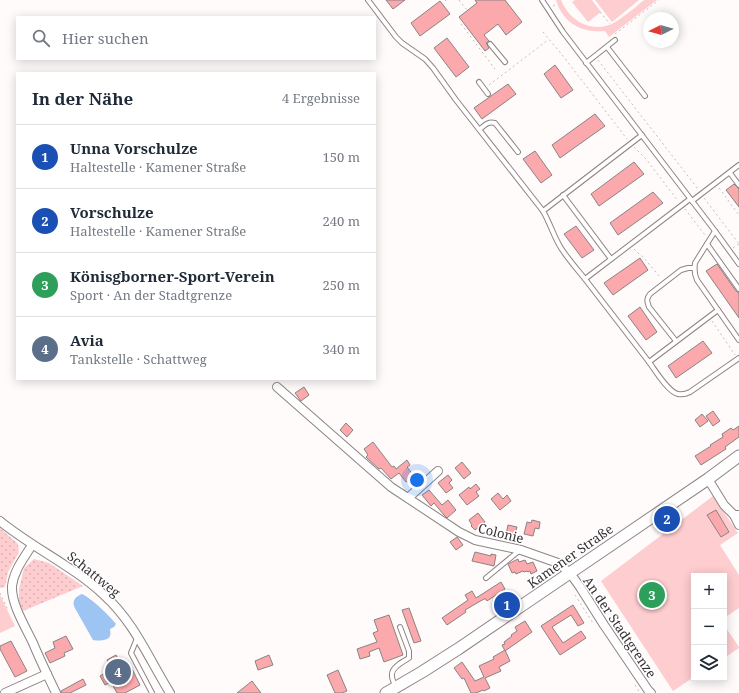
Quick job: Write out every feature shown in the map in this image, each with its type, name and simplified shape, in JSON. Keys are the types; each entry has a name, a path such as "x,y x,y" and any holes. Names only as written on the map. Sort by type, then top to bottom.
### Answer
{"main road":[{"name":"Kamener Straße","path":"391,690 458,649 708,479 739,456"}],"street":[{"name":"Colonie","path":"277,387 391,487 459,532 474,540 521,550 558,563 570,573"},
{"path":"408,498 438,471"},
{"path":"708,479 724,505 736,515 739,525"},
{"name":"Schattweg","path":"0,521 12,531 75,571 99,590 126,619 138,636 167,692"},
{"path":"32,544 17,568 12,585 13,594 20,617 56,693"},
{"name":"An der Stadtgrenze","path":"570,573 651,693"},
{"path":"5,693 47,674"}],"lane":[{"path":"368,0 396,37 425,59 434,68 456,100 543,211 561,248 674,393 685,394 690,392 738,358"},
{"path":"542,0 586,63 739,264"},
{"path":"586,63 615,40"},
{"path":"490,44 505,62"},
{"path":"607,46 645,96"},
{"path":"479,82 488,94"},
{"path":"480,129 487,123 495,123 518,152"},
{"path":"543,211 642,135"},
{"path":"584,279 682,206 702,194 739,165"},
{"path":"730,173 739,185"},
{"path":"563,196 611,259"},
{"path":"715,231 695,263 694,274 739,340"},
{"path":"708,242 739,289"},
{"path":"676,341 650,307 647,302 647,298 681,270 694,268"},
{"path":"649,362 718,310"},
{"path":"486,578 521,550"},
{"path":"391,690 392,672 395,667 409,658 409,651 400,627"},
{"path":"138,636 131,653 152,693"}],"path":[{"path":"459,0 467,10"},
{"path":"613,35 659,0"},
{"path":"600,12 610,24"},
{"path":"461,24 495,70"},
{"path":"543,32 630,144 646,159 708,242"},
{"path":"484,89 549,40"},
{"path":"595,56 739,244"},
{"path":"715,184 739,215"},
{"path":"630,244 665,282"},
{"path":"708,317 738,358"}],"shaded area":[{"path":"556,0 561,0 565,8 577,20 592,27 601,27 617,21 644,0 657,0 609,37 605,31 588,30 574,25 563,15"},
{"path":"575,0 592,0 601,12 588,22 572,2"},
{"path":"595,0 639,0 612,22"},
{"path":"713,496 738,533 720,545 739,575 739,608 727,616 727,573 691,573 691,679 673,691 601,581"},
{"path":"0,528 18,544 19,552 8,572 5,587 0,588"},
{"path":"34,559 49,563 83,586 23,611 19,601 19,589 24,568"},
{"path":"0,595 15,626 0,633"},
{"path":"727,629 739,647 727,656"}],"water":[{"path":"82,594 91,600 116,624 110,629 109,638 105,640 93,640 74,605 74,600"}],"building":[{"path":"386,0 405,0 393,9"},
{"path":"475,0 505,0 522,22 506,35 498,24 484,35 489,41 486,43 489,48 485,51 459,17 477,3"},
{"path":"440,1 450,14 420,36 411,23"},
{"path":"447,38 469,67 456,77 434,48"},
{"path":"555,65 573,90 561,98 544,74"},
{"path":"508,84 516,94 482,119 474,108"},
{"path":"595,114 605,126 560,158 552,145"},
{"path":"535,151 552,175 541,183 523,159"},
{"path":"634,162 644,174 599,206 591,194"},
{"path":"734,184 739,189 739,207 726,190"},
{"path":"653,192 663,203 618,235 610,223"},
{"path":"576,226 594,250 582,258 564,234"},
{"path":"640,258 648,270 613,295 604,283"},
{"path":"717,264 739,293 739,318 706,271"},
{"path":"640,307 657,332 646,340 628,316"},
{"path":"703,341 712,353 676,378 668,366"},
{"path":"304,387 309,395 301,401 295,393"},
{"path":"713,411 720,421 713,426 706,416"},
{"path":"702,414 708,421 700,427 695,420"},
{"path":"346,423 353,430 347,437 340,430"},
{"path":"739,426 739,437 725,447 726,449 701,465 695,456 723,437 722,434 731,428 733,430"},
{"path":"373,442 392,467 394,466 396,469 407,460 410,465 407,467 414,476 406,482 399,473 391,479 381,468 379,469 366,457 368,455 364,449"},
{"path":"462,462 471,473 464,479 455,468"},
{"path":"448,475 452,480 449,483 453,488 446,493 438,483"},
{"path":"476,484 480,489 476,492 479,496 467,505 459,495 469,487 470,489"},
{"path":"429,490 442,505 448,500 456,510 447,518 434,503 431,506 422,495"},
{"path":"498,493 503,499 507,495 511,501 500,510 491,499"},
{"path":"716,510 729,532 721,537 707,515"},
{"path":"478,513 485,522 475,530 471,526 472,525 469,520"},
{"path":"532,520 540,522 539,529 535,528 533,536 524,534 527,522 531,523"},
{"path":"508,525 517,527 513,541 505,539"},
{"path":"457,537 463,545 456,550 450,542"},
{"path":"475,552 491,556 491,554 496,555 494,566 472,561"},
{"path":"518,559 519,562 525,560 527,564 533,562 537,571 531,574 530,571 523,571 516,574 515,572 512,573 508,564"},
{"path":"501,582 505,589 487,601 484,599 465,610 466,612 447,625 442,618 468,600 465,595 472,591 476,598"},
{"path":"573,605 584,623 578,626 571,615 552,627 563,643 581,631 586,638 560,655 541,626"},
{"path":"409,608 421,641 414,643 402,610"},
{"path":"389,615 403,655 384,662 379,648 369,652 370,656 360,659 357,649 377,642 373,633 378,631 374,620"},
{"path":"525,621 532,632 505,651 502,645 505,644 504,642 517,631 515,627"},
{"path":"66,636 73,649 64,653 65,656 50,663 45,653 55,648 53,642"},
{"path":"11,641 27,671 15,677 0,649 0,646"},
{"path":"505,650 510,661 499,667 501,671 485,678 490,688 484,691 471,693 464,678 462,679 454,668 462,662 475,681 484,677 479,666 494,659 493,657"},
{"path":"116,655 121,664 126,661 140,685 125,693 117,693 111,682 105,685 100,676 112,669 107,660"},
{"path":"269,655 273,665 258,670 255,661"},
{"path":"338,670 347,691 342,693 335,693 327,675"},
{"path":"83,679 86,685 70,693 61,693 61,691"},
{"path":"252,681 261,693 237,693"}],"place":[{"name":"Vorschulze","path":"667,519"},
{"name":"Könisgborner-Sport-Verein","path":"652,595"},
{"name":"Unna Vorschulze","path":"507,605"},
{"name":"Avia","path":"118,672"}]}
